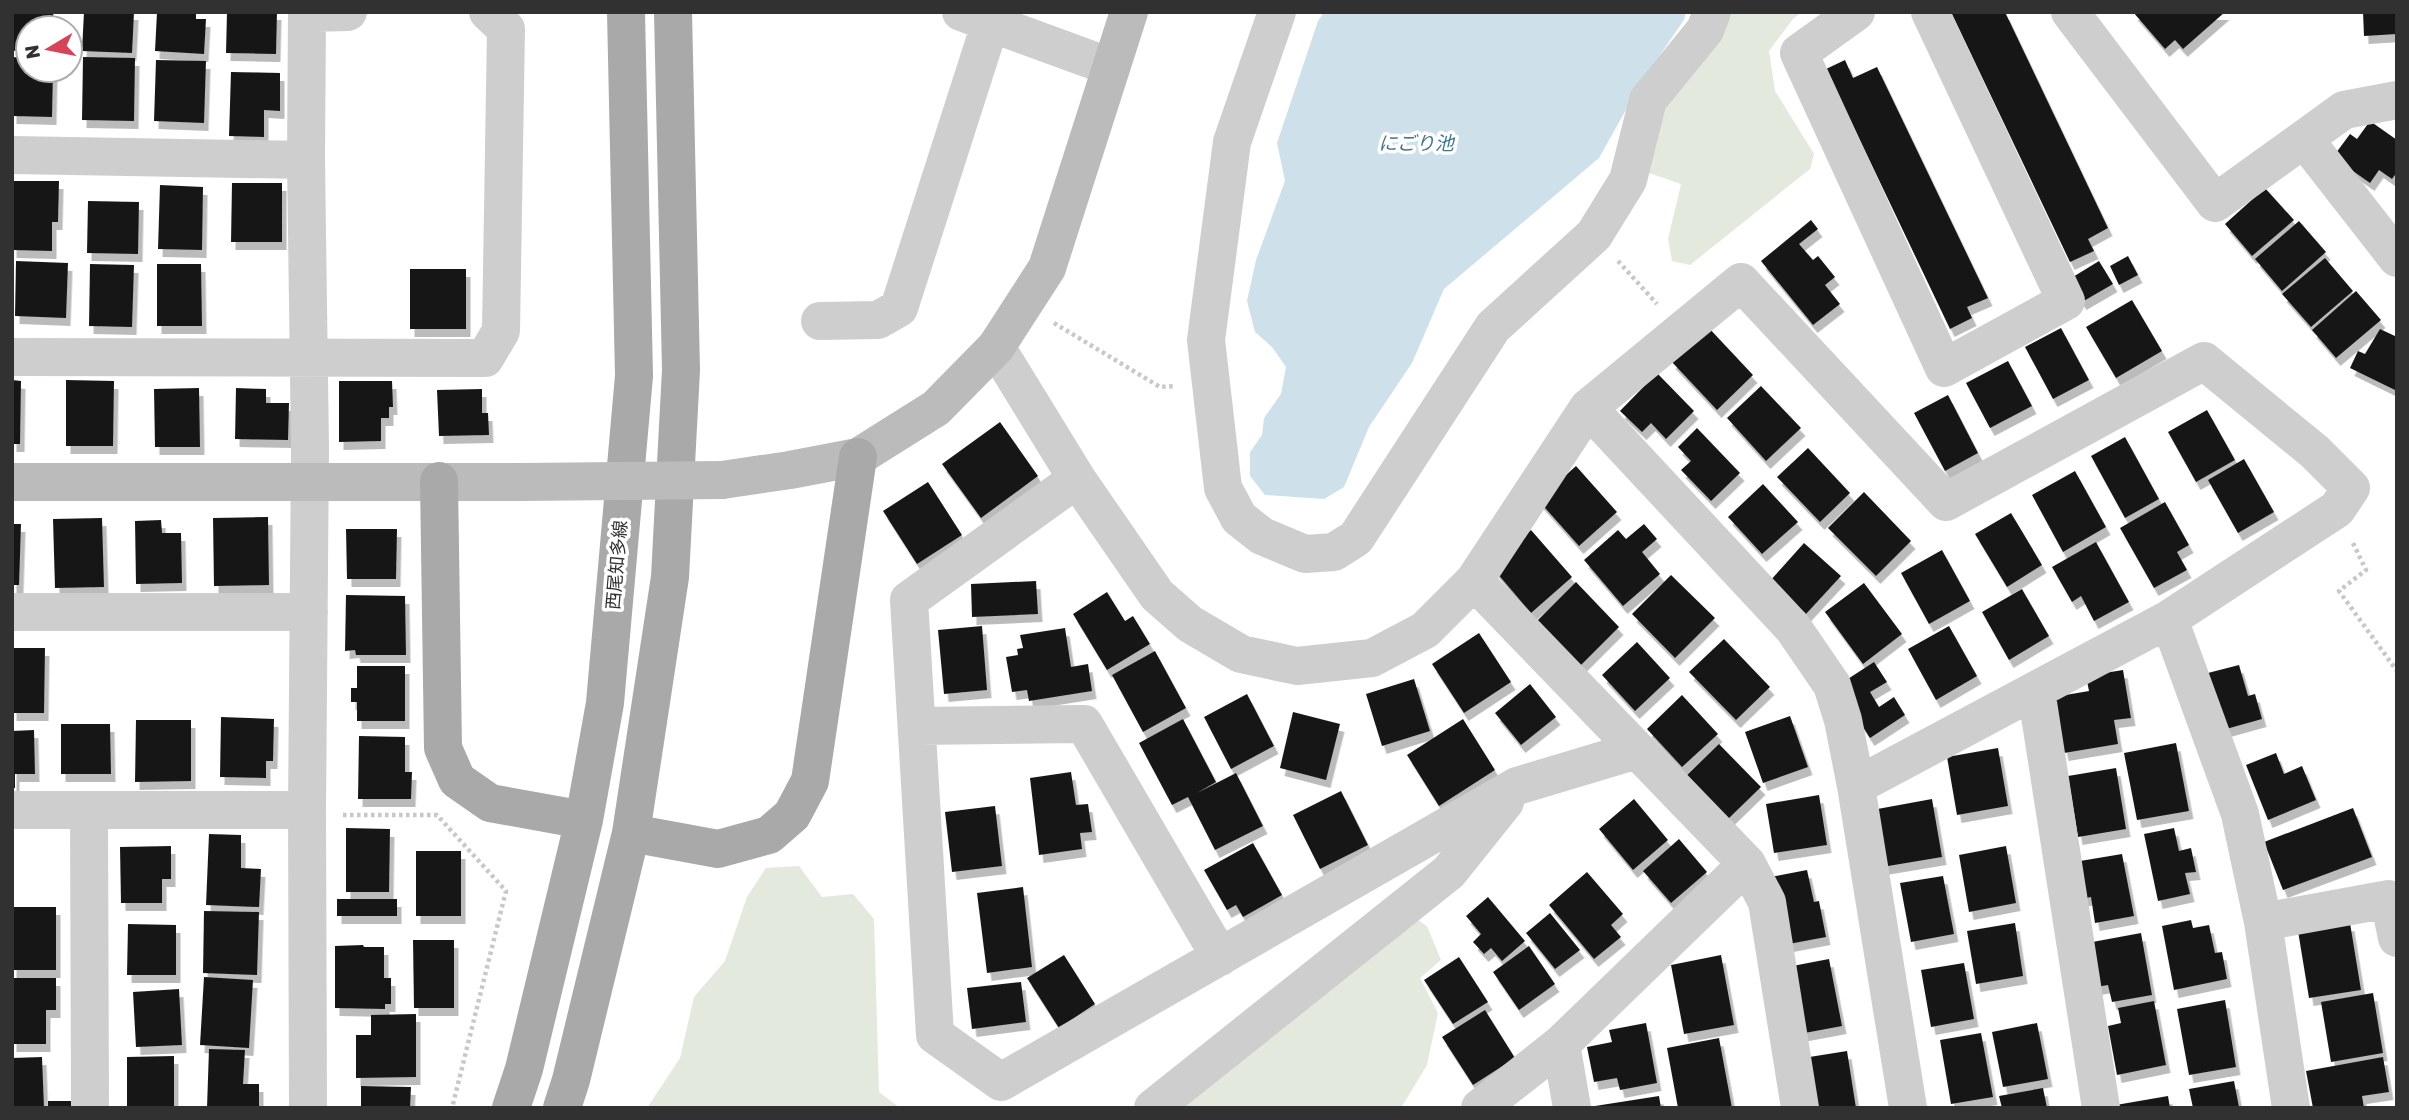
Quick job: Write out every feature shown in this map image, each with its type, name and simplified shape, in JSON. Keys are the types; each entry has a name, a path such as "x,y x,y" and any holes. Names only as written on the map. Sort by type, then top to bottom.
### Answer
{"main road":[{"name":"西尾知多線","path":"511,1108 524,1069 584,820 605,703 634,376 626,12"},
{"path":"562,1108 631,833 670,577 681,383 673,12"},
{"path":"631,833 718,849 769,835 792,814 810,781 858,457"},
{"path":"439,481 443,748 457,780 490,803 584,820"}],"street":[{"path":"308,1108 310,359 306,160 307,13 348,12"},
{"path":"12,357 485,358 501,331 506,29 488,12"},
{"path":"12,482 310,484 723,480 858,457 936,408 996,347 1047,268 1129,12"},
{"path":"1277,12 1232,142 1206,340 1223,488 1238,518 1262,536 1305,554 1334,552 1356,538 1493,327 1594,235 1628,180 1648,100 1705,30 1712,12"},
{"path":"1856,12 1799,53 1944,368 2066,301 1930,12"},
{"path":"2070,12 2215,203 2344,110 2397,100"},
{"path":"820,321 878,320 899,308 982,16 1111,67"},
{"path":"2305,140 2397,258"},
{"path":"12,155 306,160"},
{"path":"996,347 1077,479 1157,595 1190,624 1241,654 1297,666 1372,658 1425,630 1474,581 1588,408 1741,282 1946,502 2204,361 2315,452 2351,488 2337,509 2169,619 1856,786"},
{"path":"1588,408 1793,628 1832,685 1843,720 1856,786 1908,1108"},
{"path":"1077,479 909,600 934,1035 1001,1082 1517,786 1637,750"},
{"path":"1474,581 1747,864 1767,902 1800,1108"},
{"path":"12,612 309,612"},
{"path":"2169,619 2240,814 2263,922 2291,1108"},
{"path":"2036,690 2101,1108"},
{"path":"917,726 1084,724 1220,957"},
{"path":"1153,1108 1449,872 1517,786"},
{"path":"12,810 307,812"},
{"path":"89,810 90,1108"},
{"path":"1479,1108 1561,1044 1747,864"},
{"path":"2263,922 2389,899 2397,938"},
{"path":"1561,1044 1572,1108"}],"path":[{"path":"1594,235 1682,330"},
{"path":"1024,304 1160,387 1209,383"},
{"path":"2337,509 2366,570 2339,591 2397,671"},
{"path":"307,812 437,815 506,891 452,1108"}],"shaded area":[{"path":"1718,12 1802,12 1793,19 1769,51 1775,91 1814,154 1810,169 1690,265 1672,261 1668,239 1681,184 1649,173 1649,138"},
{"path":"799,866 822,897 853,894 874,919 879,1092 900,1108 647,1108 680,1058 694,997 725,961 747,897 766,868"},
{"path":"1410,915 1427,926 1441,960 1420,978 1438,1013 1427,1065 1401,1108 1173,1108"}],"water":[{"name":"にごり池","path":"1324,12 1686,12 1684,20 1642,81 1599,158 1444,289 1412,363 1369,427 1344,487 1324,499 1265,495 1250,476 1250,452 1262,435 1264,418 1281,394 1286,367 1272,347 1255,332 1247,301 1256,260 1285,181 1277,143 1318,21"}],"building":[{"path":"12,12 53,12 14,14 12,51"},
{"path":"134,12 132,53 84,51 84,14"},
{"path":"157,12 196,12 196,19 206,19 204,54 155,51"},
{"path":"227,12 277,12 276,54 226,53"},
{"path":"1951,12 2005,12 2108,228 2088,239 2094,251 2070,262"},
{"path":"2133,12 2225,12 2183,49 2175,40 2165,49"},
{"path":"2363,12 2397,12 2397,34 2364,36"},
{"path":"12,57 14,84 53,84 52,117 12,116"},
{"path":"84,57 135,58 134,121 82,120"},
{"path":"156,60 206,61 204,123 154,121"},
{"path":"1845,60 1853,78 1877,67 1988,298 1967,307 1972,318 1950,329 1826,69"},
{"path":"231,72 280,73 280,111 264,110 264,137 229,136"},
{"path":"2370,121 2397,140 2397,172 2392,179 2379,170 2370,183 2333,157 2350,134 2357,139"},
{"path":"12,181 59,181 58,222 52,222 52,251 12,250"},
{"path":"232,183 282,183 282,242 231,242"},
{"path":"160,185 203,187 202,250 158,249"},
{"path":"2265,188 2294,220 2252,256 2225,224"},
{"path":"88,201 139,202 138,254 87,253"},
{"path":"1811,220 1818,229 1799,244 1813,260 1818,256 1835,277 1825,285 1840,304 1813,325 1761,261"},
{"path":"2299,221 2326,252 2282,291 2255,259"},
{"path":"2128,256 2138,275 2119,285 2110,266"},
{"path":"2325,258 2353,291 2311,327 2282,294"},
{"path":"16,261 68,263 66,318 15,316"},
{"path":"2099,261 2113,284 2082,302 2068,280"},
{"path":"90,264 134,265 132,327 89,326"},
{"path":"157,264 201,264 202,326 157,326"},
{"path":"410,269 466,269 466,329 410,329"},
{"path":"2356,291 2381,320 2336,358 2312,330"},
{"path":"2132,300 2162,351 2116,378 2086,327"},
{"path":"1707,326 1753,375 1717,410 1671,361"},
{"path":"2061,328 2089,380 2053,399 2025,347"},
{"path":"2380,329 2397,337 2397,391 2350,368 2358,351 2365,354"},
{"path":"2008,361 2032,406 1990,428 1966,383"},
{"path":"1657,373 1694,411 1666,439 1651,423 1642,432 1620,411"},
{"path":"12,380 21,381 20,444 12,444"},
{"path":"66,380 114,381 113,446 66,446"},
{"path":"339,381 392,381 393,407 389,407 389,418 381,418 381,441 339,442"},
{"path":"1761,386 1801,428 1766,461 1727,418"},
{"path":"199,388 200,447 155,447 154,389"},
{"path":"236,388 266,389 266,403 289,403 288,440 235,439"},
{"path":"482,389 482,413 488,413 489,435 439,436 437,390"},
{"path":"1948,395 1978,453 1945,471 1914,413"},
{"path":"2207,410 2235,460 2196,482 2168,432"},
{"path":"1000,422 1038,476 981,518 942,464"},
{"path":"1697,428 1740,473 1711,501 1681,470 1691,461 1678,447"},
{"path":"2125,437 2159,499 2125,518 2091,456"},
{"path":"1808,448 1850,493 1820,522 1777,477"},
{"path":"2244,459 2274,512 2238,533 2208,480"},
{"path":"1576,466 1617,512 1579,546 1538,500"},
{"path":"2075,471 2106,527 2063,552 2032,495"},
{"path":"928,482 962,535 917,564 883,511"},
{"path":"1763,484 1798,522 1762,554 1728,517"},
{"path":"1864,492 1911,541 1876,576 1828,528"},
{"path":"2165,502 2189,545 2177,552 2187,570 2154,588 2120,528"},
{"path":"2011,513 2042,565 2007,587 1975,534"},
{"path":"268,517 269,585 214,586 213,518"},
{"path":"102,518 104,587 55,588 53,519"},
{"path":"161,520 162,533 181,533 182,583 136,584 135,521"},
{"path":"12,524 21,524 19,585 12,585"},
{"path":"1644,524 1657,539 1642,552 1660,574 1623,606 1584,560 1618,530 1626,539"},
{"path":"346,529 397,529 396,579 347,579"},
{"path":"1531,530 1572,577 1531,613 1491,566"},
{"path":"2096,542 2129,602 2094,621 2081,596 2072,602 2052,567"},
{"path":"1804,543 1841,576 1806,614 1770,581"},
{"path":"1942,550 1970,601 1929,624 1901,573"},
{"path":"1671,575 1715,618 1675,658 1632,614"},
{"path":"1036,581 1038,614 972,617 971,584"},
{"path":"1576,582 1619,627 1580,666 1537,621"},
{"path":"1864,583 1902,634 1863,664 1825,612"},
{"path":"2022,589 2049,636 2009,660 1982,612"},
{"path":"1107,592 1125,621 1133,616 1150,644 1107,670 1073,614"},
{"path":"346,595 405,596 406,655 356,655 355,650 345,651"},
{"path":"982,626 987,690 944,694 938,630"},
{"path":"1949,626 1977,676 1936,700 1908,649"},
{"path":"1065,628 1071,667 1088,664 1092,691 1029,701 1027,690 1012,692 1006,657 1018,655 1017,649 1023,648 1020,635"},
{"path":"1479,633 1511,682 1464,713 1432,664"},
{"path":"1724,639 1770,687 1736,720 1689,672"},
{"path":"1637,642 1670,678 1635,711 1602,675"},
{"path":"12,648 45,648 44,713 12,713"},
{"path":"1155,651 1186,708 1143,732 1112,675"},
{"path":"1874,662 1887,682 1870,692 1879,707 1894,697 1905,715 1870,738 1837,686"},
{"path":"2239,665 2248,696 2255,694 2262,719 2219,731 2204,674"},
{"path":"357,666 405,666 405,721 357,721 357,702 351,702 351,688 357,688"},
{"path":"2123,670 2131,718 2114,720 2118,744 2064,753 2054,697 2089,691 2086,676"},
{"path":"1414,679 1430,731 1382,746 1366,694"},
{"path":"1530,684 1556,717 1521,745 1495,713"},
{"path":"1247,694 1274,746 1231,769 1204,717"},
{"path":"1682,695 1718,734 1682,767 1647,729"},
{"path":"1293,712 1340,724 1326,780 1280,768"},
{"path":"1790,716 1808,767 1763,783 1745,732"},
{"path":"221,717 274,719 273,761 266,761 266,778 220,777"},
{"path":"1183,719 1216,782 1197,793 1236,773 1263,826 1215,850 1188,797 1172,805 1139,743"},
{"path":"1463,719 1495,770 1439,806 1407,755"},
{"path":"136,720 191,720 191,781 135,782"},
{"path":"61,724 110,724 111,774 61,774"},
{"path":"34,730 35,774 15,774 15,788 12,788 12,731"},
{"path":"359,736 405,737 405,772 412,772 411,799 358,799"},
{"path":"2176,743 2189,811 2137,820 2124,753"},
{"path":"1719,744 1761,787 1727,820 1685,777"},
{"path":"1998,748 2008,806 1957,815 1947,757"},
{"path":"2276,753 2284,774 2302,766 2316,800 2268,820 2246,765"},
{"path":"2116,768 2126,829 2078,837 2068,776"},
{"path":"1071,772 1076,805 1088,804 1092,832 1080,833 1082,849 1039,855 1030,778"},
{"path":"1341,791 1368,845 1320,869 1293,815"},
{"path":"1819,795 1827,845 1774,853 1766,804"},
{"path":"1634,799 1668,840 1633,870 1599,829"},
{"path":"1932,799 1942,857 1882,867 1872,810"},
{"path":"995,806 1002,866 952,872 945,812"},
{"path":"2353,808 2372,857 2283,890 2264,842"},
{"path":"346,828 390,829 389,892 346,892"},
{"path":"2174,828 2179,851 2191,848 2196,872 2185,873 2190,894 2158,901 2144,834"},
{"path":"209,834 241,835 241,868 261,869 259,907 206,905"},
{"path":"1679,839 1707,872 1671,903 1643,871"},
{"path":"1253,843 1282,895 1243,917 1236,905 1227,910 1204,870"},
{"path":"171,846 171,879 162,879 162,903 121,903 120,847"},
{"path":"2006,846 2016,903 1969,912 1959,855"},
{"path":"416,851 461,851 461,916 416,916"},
{"path":"2122,854 2134,916 2095,923 2091,897 2081,899 2074,862"},
{"path":"1807,870 1814,902 1819,901 1826,937 1778,946 1765,878"},
{"path":"1587,872 1623,914 1611,925 1621,937 1594,959 1549,905"},
{"path":"1943,876 1954,934 1911,942 1900,883"},
{"path":"1023,887 1032,967 987,973 977,893"},
{"path":"1488,897 1525,941 1502,961 1491,948 1484,954 1473,942 1481,934 1466,916"},
{"path":"337,899 397,899 397,916 337,916"},
{"path":"12,907 56,907 56,970 12,970"},
{"path":"204,911 259,912 257,975 203,973"},
{"path":"1550,913 1580,950 1555,969 1526,933"},
{"path":"2191,920 2193,928 2209,925 2215,953 2222,952 2227,979 2174,990 2162,926"},
{"path":"2015,923 2023,976 1976,984 1967,931"},
{"path":"2350,923 2361,990 2309,998 2298,931"},
{"path":"128,924 176,925 176,975 127,975"},
{"path":"2141,933 2152,995 2112,1002 2108,985 2096,987 2087,943"},
{"path":"413,940 454,940 454,1008 414,1008"},
{"path":"335,946 384,947 384,978 391,978 391,1004 385,1004 385,1009 335,1008"},
{"path":"1529,946 1555,984 1519,1010 1493,972"},
{"path":"1064,955 1095,1004 1059,1028 1027,978"},
{"path":"1721,955 1734,1025 1684,1034 1671,965"},
{"path":"1459,957 1488,1002 1453,1024 1424,980"},
{"path":"1829,959 1842,1026 1794,1035 1782,968"},
{"path":"1964,963 1974,1019 1931,1027 1921,970"},
{"path":"204,977 253,980 249,1048 200,1045"},
{"path":"12,978 56,978 56,1010 46,1010 46,1044 12,1044"},
{"path":"1021,982 1026,1022 972,1029 967,988"},
{"path":"179,989 182,1045 136,1047 133,992"},
{"path":"2373,993 2383,1053 2331,1062 2321,1002"},
{"path":"2225,1000 2236,1067 2189,1075 2177,1009"},
{"path":"2154,1001 2166,1065 2117,1075 2108,1026 2121,1023 2118,1008"},
{"path":"1485,1010 1515,1058 1473,1085 1442,1037"},
{"path":"416,1014 416,1077 356,1078 356,1035 371,1035 371,1015"},
{"path":"1646,1023 1657,1083 1620,1090 1617,1078 1594,1082 1587,1047 1612,1042 1609,1030"},
{"path":"2037,1023 2048,1079 2003,1087 1992,1032"},
{"path":"1981,1033 1993,1097 1951,1104 1940,1040"},
{"path":"1719,1038 1732,1108 1678,1108 1667,1048"},
{"path":"209,1049 245,1050 243,1084 259,1084 259,1108 207,1108"},
{"path":"1847,1051 1856,1108 1806,1108 1797,1059"},
{"path":"174,1056 174,1108 127,1108 127,1057"},
{"path":"42,1057 44,1108 12,1108 12,1058"},
{"path":"2383,1057 2389,1092 2362,1096 2364,1108 2313,1108 2306,1071"},
{"path":"2234,1081 2239,1107 2193,1108 2189,1089"},
{"path":"361,1086 411,1087 410,1108 361,1108"},
{"path":"2043,1088 2047,1108 2002,1108 1999,1096"},
{"path":"1659,1096 1661,1108 1595,1108 1595,1106"},
{"path":"2168,1096 2170,1108 2116,1108 2116,1105"},
{"path":"48,1101 76,1101 76,1108 48,1108"}]}
